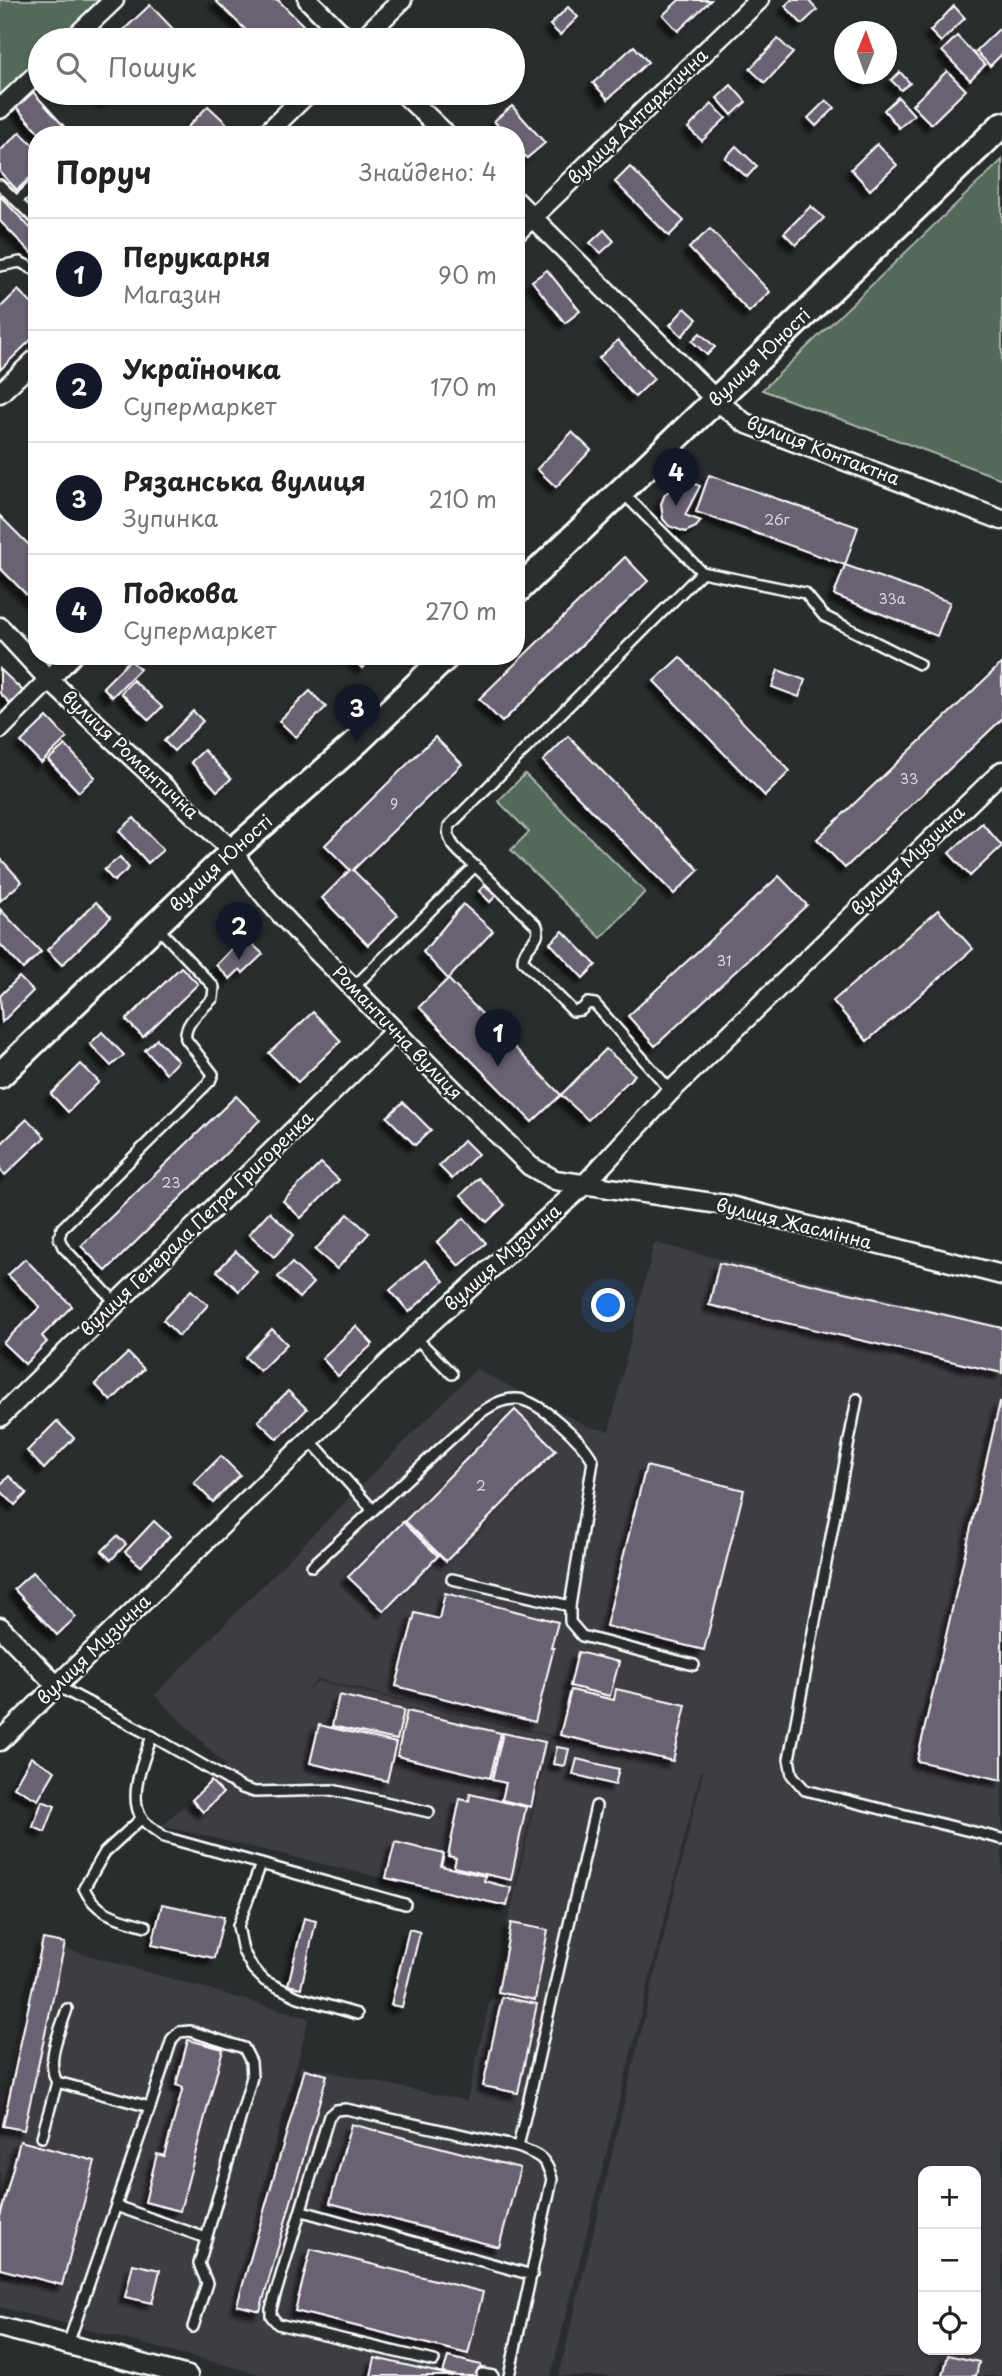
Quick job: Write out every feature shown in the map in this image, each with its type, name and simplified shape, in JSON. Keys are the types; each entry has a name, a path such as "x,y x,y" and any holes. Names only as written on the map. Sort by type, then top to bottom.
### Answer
{"street":[{"path":"85,28 114,0"},
{"path":"308,0 336,28"},
{"path":"373,28 402,0"},
{"name":"вулиця Антарктична","path":"525,225 759,0"},
{"path":"0,109 28,82"},
{"path":"274,126 296,105"},
{"path":"416,105 438,126"},
{"name":"вулиця Юності","path":"525,584 1002,125"},
{"name":"вулиця Контактна","path":"525,209 716,400 745,423 1002,520"},
{"path":"0,393 28,367"},
{"name":"вулиця Романтична","path":"0,627 28,657"},
{"name":"вулиця Романтична","path":"35,665 233,851"},
{"path":"0,729 63,665"},
{"name":"вулиця Юності","path":"0,1075 233,851 357,742 438,665"},
{"name":"вулиця Музична","path":"0,1741 415,1337 584,1185 671,1091 1002,771"},
{"name":"Романтична вулиця","path":"233,851 268,902 394,1032 530,1166 555,1180 584,1185"},
{"name":"вулиця Генерала Петра Григоренка","path":"0,1417 394,1032"},
{"name":"вулиця Жасмінна","path":"584,1185 726,1205 1002,1275"},
{"path":"0,1627 57,1686"},
{"path":"0,2327 188,2376"}],"lane":[{"path":"0,185 28,212"},
{"path":"17,201 28,191"},
{"path":"0,266 20,262 28,266"},
{"path":"622,492 702,572 805,593 824,616 919,664"},
{"path":"671,1091 595,1004 588,1003 581,1010 573,1011 523,961 524,952 537,937 537,926 450,842 447,834 449,826 702,572"},
{"path":"353,988 475,866"},
{"path":"116,1303 63,1247 59,1238 62,1228 210,1081 212,1074 186,1040 185,1033 187,1026 213,998 214,987 155,925"},
{"path":"415,1337 452,1374"},
{"path":"312,1566 476,1416 497,1402 518,1399 537,1405 587,1449 593,1461 570,1606 570,1622 582,1636 694,1665"},
{"path":"857,1399 789,1759 792,1775 805,1790 1002,1839"},
{"path":"309,1439 373,1510"},
{"path":"452,1579 570,1606"},
{"path":"57,1686 255,1792 332,1790 429,1812"},
{"path":"152,1736 140,1768 136,1795 142,1818 164,1837 405,1904"},
{"path":"518,2147 596,1806"},
{"path":"142,1818 105,1852 85,1888 98,1909 113,1917 146,1926"},
{"path":"261,1864 238,1926 243,1951 253,1969 265,1981 298,1997 357,2014"},
{"path":"67,2009 52,2062 52,2074 57,2082 150,2107"},
{"path":"68,2344 173,2039 179,2032 190,2031 244,2048 251,2062 252,2077 199,2267 207,2283 193,2327"},
{"path":"42,2137 57,2082"},
{"path":"434,2361 278,2324 271,2316 329,2116 337,2110 346,2109 518,2147 536,2154 548,2164 552,2179 509,2376"},
{"path":"116,2206 206,2238"},
{"path":"302,2211 531,2275"},
{"path":"482,2374 493,2376"}],"shaded area":[{"path":"654,1243 1002,1326 1002,2376 559,2376 703,1772 701,1771 551,2376 268,2376 0,2307 0,2107 39,1941 309,2018 256,2216 301,2066 467,2101 550,1738 628,1754 318,1679 304,1693 318,1681 549,1736 509,1908 162,1826 226,1766 155,1695 476,1369 589,1427 609,1431"}],"green space":[{"path":"0,0 100,0 71,28 28,28 28,70 0,97"},
{"path":"1002,160 1002,479 762,390"},
{"path":"525,774 645,892 601,938 511,850 529,832 498,801"}],"building":[{"path":"215,0 278,0 305,27 304,28 244,28"},
{"path":"679,0 711,0 678,31 663,15"},
{"path":"791,0 808,0 817,10 802,24 785,6"},
{"path":"150,5 172,28 126,28"},
{"path":"954,6 965,18 941,42 930,31"},
{"path":"568,7 578,17 560,35 550,25"},
{"path":"1002,26 1002,54 990,66 976,51"},
{"path":"957,36 985,65 970,80 942,51"},
{"path":"778,39 793,53 765,83 750,69"},
{"path":"634,46 648,62 608,99 593,83"},
{"path":"947,71 966,90 931,124 912,105"},
{"path":"900,72 910,83 901,90 895,84"},
{"path":"731,85 746,102 732,115 717,98"},
{"path":"28,96 28,105 45,105 64,126 33,126 16,107"},
{"path":"898,97 914,115 899,128 884,110"},
{"path":"826,100 835,108 816,126 808,118"},
{"path":"712,104 726,118 702,141 688,128"},
{"path":"208,106 229,126 189,126"},
{"path":"512,106 545,143 527,158 525,126 498,126 494,121"},
{"path":"20,132 28,140 28,180 17,190 0,172 0,151"},
{"path":"877,144 897,165 870,190 851,169"},
{"path":"736,146 757,166 747,177 725,158"},
{"path":"630,167 684,221 669,236 615,182"},
{"path":"0,196 28,226 28,250 0,221"},
{"path":"811,206 824,218 796,245 784,233"},
{"path":"710,229 770,292 749,312 689,248"},
{"path":"604,230 614,241 601,253 590,243"},
{"path":"547,270 580,311 565,323 532,281"},
{"path":"18,290 28,300 28,343 0,370 0,308"},
{"path":"685,308 697,319 682,336 670,325"},
{"path":"700,333 715,347 707,355 692,341"},
{"path":"618,340 654,379 635,397 599,358"},
{"path":"572,432 591,450 556,487 537,469"},
{"path":"709,475 858,527 845,565 696,512"},
{"path":"685,483 700,486 685,515 701,521 696,527 685,532 669,526 663,519 661,504 665,494 678,491"},
{"path":"0,516 28,544 28,596 0,568"},
{"path":"625,557 648,581 502,722 479,699 514,665 525,665 525,654"},
{"path":"845,565 950,602 937,636 834,595"},
{"path":"680,657 790,771 765,796 654,681"},
{"path":"1002,663 1002,719 845,868 817,839"},
{"path":"125,665 136,665 140,669 112,697 103,687"},
{"path":"0,669 23,691 11,704 0,693"},
{"path":"778,670 805,680 799,697 772,687"},
{"path":"133,680 162,707 149,720 121,693"},
{"path":"310,691 326,707 296,737 279,721"},
{"path":"193,711 203,721 174,751 164,741"},
{"path":"47,717 67,738 41,763 21,742"},
{"path":"568,736 699,870 674,894 543,761"},
{"path":"435,737 462,764 353,870 398,915 368,945 322,898 350,870 325,845"},
{"path":"65,745 95,777 79,792 48,760"},
{"path":"204,750 231,779 217,791 191,762"},
{"path":"134,818 163,850 148,863 119,831"},
{"path":"982,823 1002,846 970,876 949,853"},
{"path":"120,857 129,868 114,881 104,870"},
{"path":"0,858 22,882 0,901"},
{"path":"779,876 807,905 655,1046 628,1016"},
{"path":"485,885 496,896 490,902 479,891"},
{"path":"96,902 111,917 62,965 47,950"},
{"path":"463,904 493,931 448,979 423,952"},
{"path":"0,909 41,952 23,969 0,944"},
{"path":"938,910 973,949 867,1041 833,1001"},
{"path":"563,931 596,965 583,978 550,943"},
{"path":"246,938 263,954 243,973 240,969 230,979 216,965 241,939"},
{"path":"181,967 198,984 143,1037 126,1020"},
{"path":"19,977 33,991 2,1022 0,996"},
{"path":"448,979 561,1095 532,1122 419,1007"},
{"path":"313,1012 341,1041 298,1082 269,1053"},
{"path":"102,1032 124,1055 111,1066 90,1044"},
{"path":"157,1039 178,1061 166,1073 145,1050"},
{"path":"606,1049 635,1075 588,1120 561,1095"},
{"path":"81,1064 99,1082 68,1112 51,1094"},
{"path":"236,1096 260,1120 106,1271 81,1246"},
{"path":"403,1102 431,1130 415,1145 387,1117"},
{"path":"27,1119 45,1137 5,1175 0,1170 0,1145"},
{"path":"464,1140 478,1154 452,1179 439,1166"},
{"path":"321,1163 339,1180 301,1218 283,1201"},
{"path":"479,1178 505,1205 487,1222 461,1195"},
{"path":"269,1212 294,1235 274,1257 249,1234"},
{"path":"348,1214 369,1233 337,1269 315,1250"},
{"path":"464,1218 486,1243 459,1266 437,1242"},
{"path":"236,1251 257,1272 239,1291 217,1271"},
{"path":"25,1259 72,1306 42,1336 47,1342 25,1364 3,1343 40,1307 8,1275"},
{"path":"425,1260 444,1281 409,1312 390,1290"},
{"path":"292,1263 313,1283 299,1298 278,1277"},
{"path":"719,1263 1002,1328 1002,1373 709,1305"},
{"path":"191,1290 208,1305 179,1336 163,1320"},
{"path":"356,1326 373,1344 338,1376 322,1358"},
{"path":"272,1329 287,1344 260,1371 245,1357"},
{"path":"128,1353 144,1369 111,1401 95,1384"},
{"path":"288,1391 307,1409 277,1439 258,1421"},
{"path":"1000,1402 1002,1403 1002,1780 917,1761"},
{"path":"515,1410 556,1450 446,1561 405,1521"},
{"path":"57,1421 74,1438 44,1469 27,1451"},
{"path":"221,1456 240,1475 213,1502 194,1483"},
{"path":"646,1466 744,1490 704,1650 606,1626"},
{"path":"9,1476 27,1493 15,1505 0,1490 0,1485"},
{"path":"154,1521 170,1536 141,1566 125,1552"},
{"path":"403,1522 438,1556 384,1611 348,1577"},
{"path":"117,1536 126,1544 111,1560 102,1551"},
{"path":"33,1572 76,1617 57,1635 14,1589"},
{"path":"445,1593 558,1622 535,1722 396,1686 415,1613 439,1619"},
{"path":"578,1652 619,1662 610,1696 570,1686"},
{"path":"616,1689 686,1705 673,1761 560,1735 571,1690 614,1700"},
{"path":"339,1695 404,1710 397,1740 332,1726"},
{"path":"407,1711 501,1733 490,1778 397,1756"},
{"path":"319,1725 396,1743 387,1781 310,1763"},
{"path":"503,1733 545,1742 531,1807 502,1800 506,1783 492,1780"},
{"path":"557,1747 569,1749 565,1766 553,1764"},
{"path":"31,1757 55,1771 38,1800 14,1787"},
{"path":"577,1759 619,1769 615,1785 573,1774"},
{"path":"211,1781 223,1793 203,1812 192,1800"},
{"path":"470,1794 526,1807 511,1880 454,1867 456,1858 448,1856 460,1799 469,1801"},
{"path":"42,1801 55,1806 45,1832 33,1827"},
{"path":"395,1842 444,1854 441,1866 485,1876 484,1881 511,1888 507,1906 386,1878"},
{"path":"162,1904 224,1917 214,1958 152,1945"},
{"path":"304,1918 316,1921 301,1988 288,1985"},
{"path":"511,1923 548,1930 535,2000 498,1992"},
{"path":"409,1929 420,1932 402,2007 391,2005"},
{"path":"43,1939 65,1943 24,2130 3,2126"},
{"path":"502,1997 537,2004 518,2093 483,2086"},
{"path":"188,2040 223,2049 180,2211 145,2202 157,2154 164,2156 183,2087 176,2085"},
{"path":"305,2069 327,2075 260,2311 237,2305"},
{"path":"351,2124 520,2168 499,2247 330,2203"},
{"path":"20,2141 95,2161 62,2285 0,2269 0,2217"},
{"path":"311,2249 483,2292 468,2354 295,2311"},
{"path":"133,2264 160,2270 152,2303 125,2297"},
{"path":"948,2355 979,2362 976,2376 943,2376"},
{"path":"448,2357 481,2365 478,2376 443,2373"},
{"path":"375,2358 453,2376 371,2376"}],"place":[{"name":"Подкова","path":"676,506"},
{"name":"Рязанська вулиця","path":"357,742"},
{"name":"Україночка","path":"239,960"},
{"name":"Перукарня","path":"498,1067"}]}
